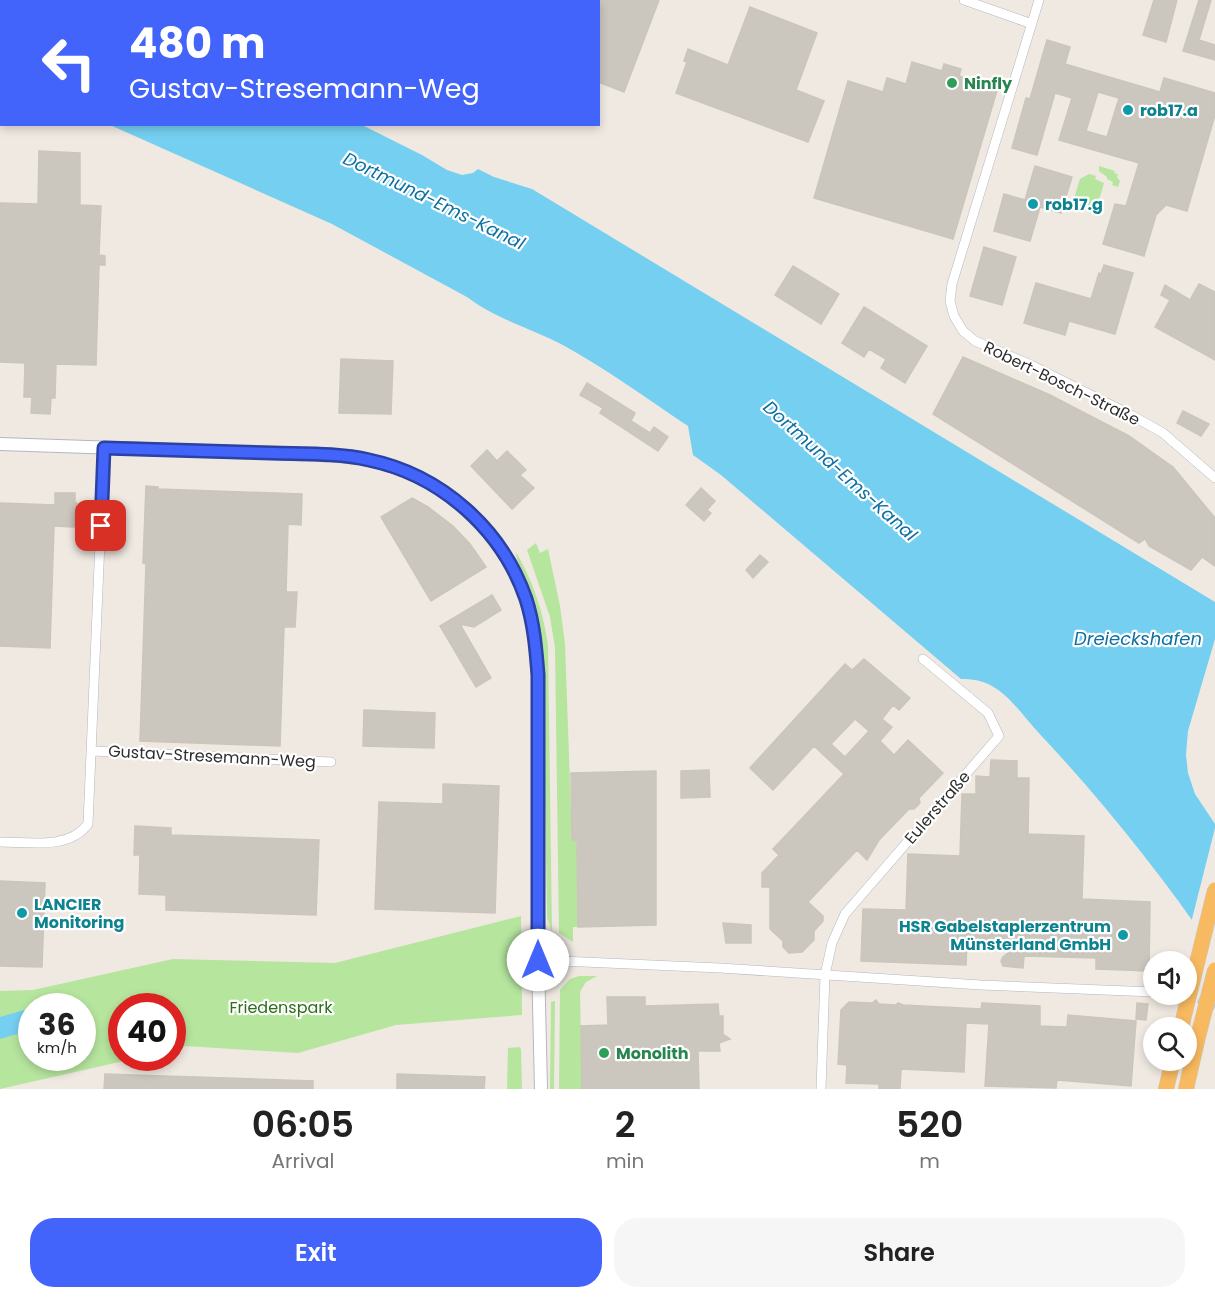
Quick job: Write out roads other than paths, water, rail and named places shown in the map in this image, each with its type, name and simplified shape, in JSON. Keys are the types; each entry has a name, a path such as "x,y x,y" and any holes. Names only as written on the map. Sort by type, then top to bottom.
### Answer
{"highway":[{"path":"1184,1017 1215,890"},
{"path":"1186,1089 1215,970"},
{"path":"1166,1089 1170,1071"}],"street":[{"path":"964,0 1032,24"},
{"name":"Robert-Bosch-Straße","path":"1039,0 952,284 950,301 954,316 963,331 975,341 1040,370 1161,432 1215,478"},
{"path":"0,444 320,455 367,459 423,479 464,506 482,524 500,547 514,571 526,600 535,636 538,675 538,960 541,1089"},
{"name":"Gustav-Stresemann-Weg","path":"0,842 73,839 82,833 88,824 93,751 104,448"},
{"name":"Eulerstraße","path":"821,1089 825,975 832,943 845,914 999,736 988,713 923,659"},
{"name":"Gustav-Stresemann-Weg","path":"93,751 331,762"},
{"path":"538,960 1143,992"}],"water":[{"path":"112,126 364,126 447,170 462,175 473,173 478,169 494,177 532,189 1215,602 1215,639 1188,731 1186,755 1188,773 1195,794 1215,824 1215,953 1174,895 1130,839 1085,784 1011,701 988,684 977,680 961,679 721,475 693,455 688,426 577,353 489,311 332,224"},
{"path":"18,1012 18,1034 0,1039 0,1017"}],"tunnel":[{"path":"1197,998 1215,1007"}],"place":[{"name":"Ninfly","path":"952,83"},
{"name":"rob17.a","path":"1128,110"},
{"name":"rob17.g","path":"1033,204"},
{"name":"LANCIER Monitoring","path":"22,913"},
{"name":"HSR Gabelstaplerzentrum Münsterland GmbH","path":"1123,935"},
{"name":"Monolith","path":"604,1053"}],"water label":[{"name":"Dortmund-Ems-Kanal","path":"434,201"},
{"name":"Dortmund-Ems-Kanal","path":"840,471"},
{"name":"Dreieckshafen","path":"1138,639"}],"park label":[{"name":"Friedenspark","path":"281,1007"}]}
